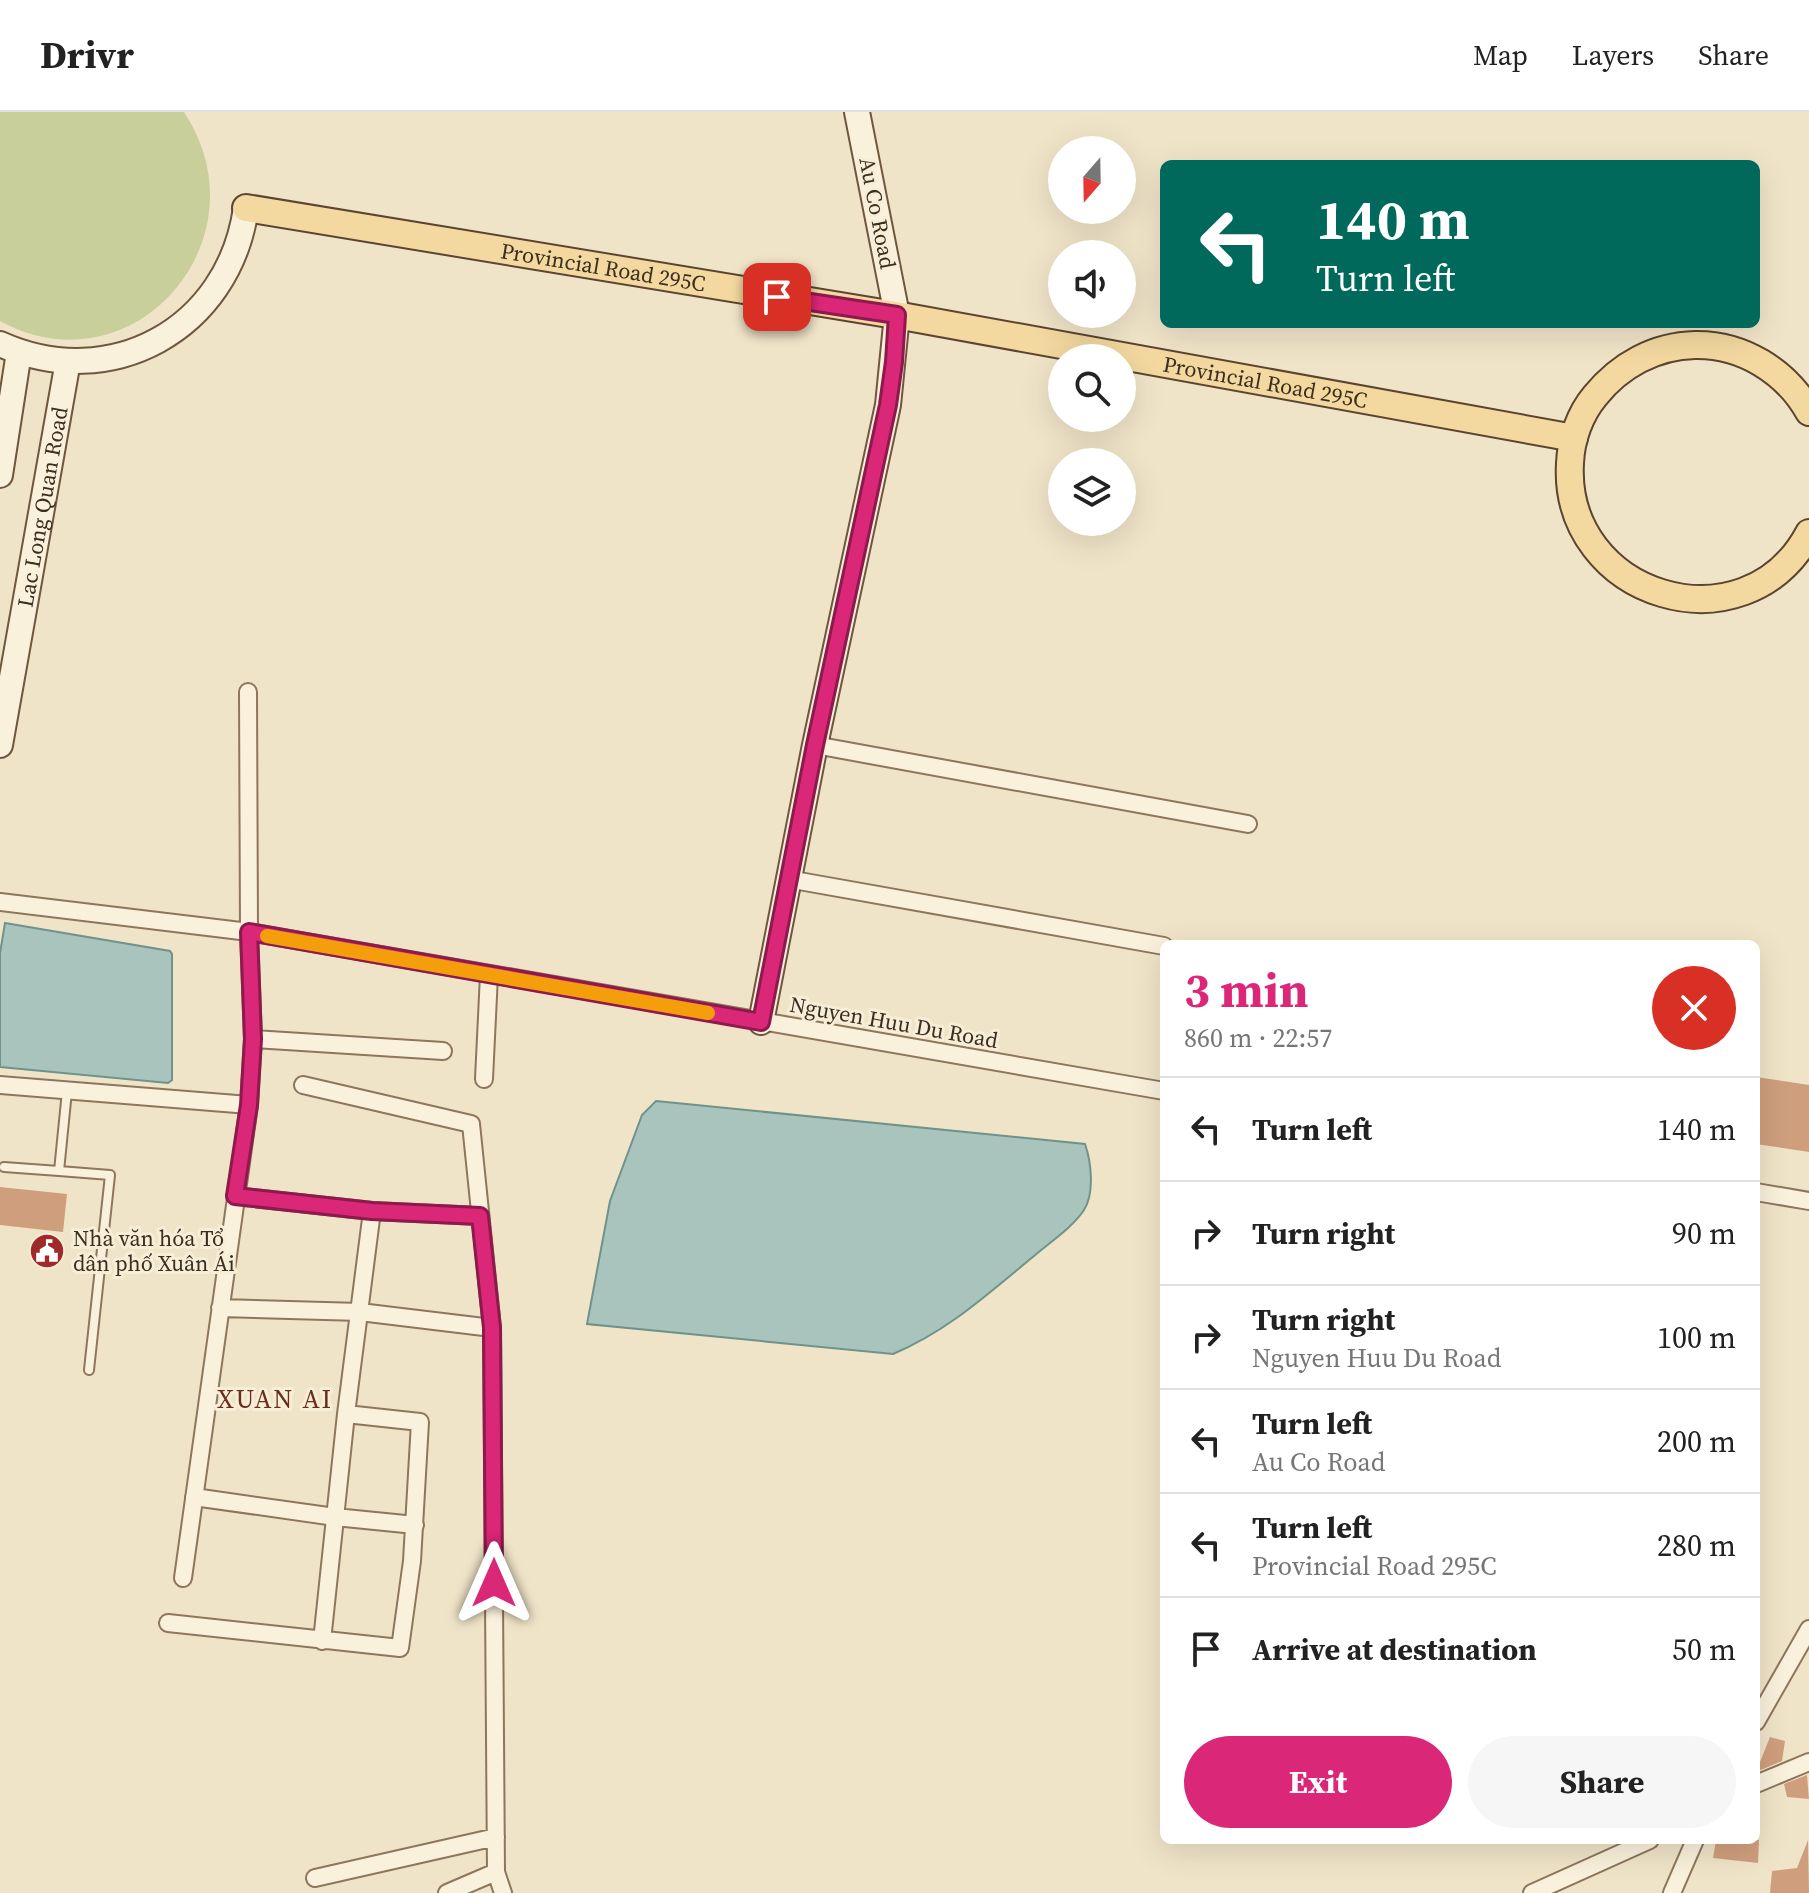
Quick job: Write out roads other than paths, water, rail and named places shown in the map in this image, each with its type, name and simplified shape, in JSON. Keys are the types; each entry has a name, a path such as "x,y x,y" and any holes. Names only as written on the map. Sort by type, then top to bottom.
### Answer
{"main road":[{"name":"Au Co Road","path":"761,1022 815,745 888,405 894,362 897,315 857,112"},
{"name":"Provincial Road 295C","path":"246,208 897,315 1574,438"},
{"path":"0,475 10,348 68,361 104,359 136,351 165,337 191,317 213,293 230,265 242,234 246,208"},
{"path":"1809,412 1790,386 1757,360 1718,347 1676,347 1637,360 1612,378 1591,401 1574,438 1570,482 1581,525 1600,554 1627,578 1659,593 1694,599 1740,592 1777,572 1809,533"},
{"name":"Lac Long Quan Road","path":"0,745 68,361"}],"street":[{"path":"183,1578 249,1105 253,1039 249,932 248,692"},
{"path":"815,745 1248,824"},
{"path":"788,879 1160,945"},
{"name":"Nguyen Huu Du Road","path":"0,902 249,932 1160,1090"},
{"path":"484,1079 489,975"},
{"path":"253,1039 443,1051"},
{"path":"0,1085 249,1105"},
{"path":"303,1085 471,1124 492,1328 496,1872 503,1893"},
{"path":"1760,1193 1809,1201"},
{"path":"235,1196 372,1211 480,1216"},
{"path":"322,1641 372,1211"},
{"path":"220,1308 360,1312 492,1328"},
{"path":"168,1623 400,1648 412,1561 420,1422 346,1414"},
{"path":"194,1497 415,1525"},
{"path":"1760,1715 1809,1629"},
{"path":"1760,1782 1809,1762"},
{"path":"315,1878 496,1837"},
{"path":"1532,1893 1641,1844"},
{"path":"1672,1893 1693,1844"},
{"path":"447,1893 496,1872"}],"lane":[{"path":"59,1171 67,1091"},
{"path":"4,1167 110,1175 89,1370"}],"water":[{"path":"5,923 170,951 172,1080 168,1083 0,1067 0,953"},
{"path":"656,1101 1085,1144 1090,1168 1090,1195 1084,1210 1073,1223 984,1297 950,1323 893,1354 587,1324 610,1201 642,1115"}],"place":[{"name":"Nhà văn hóa Tổ dân phố Xuân Ái","path":"47,1251"}],"district":[{"name":"XUAN AI","path":"275,1399"}]}
